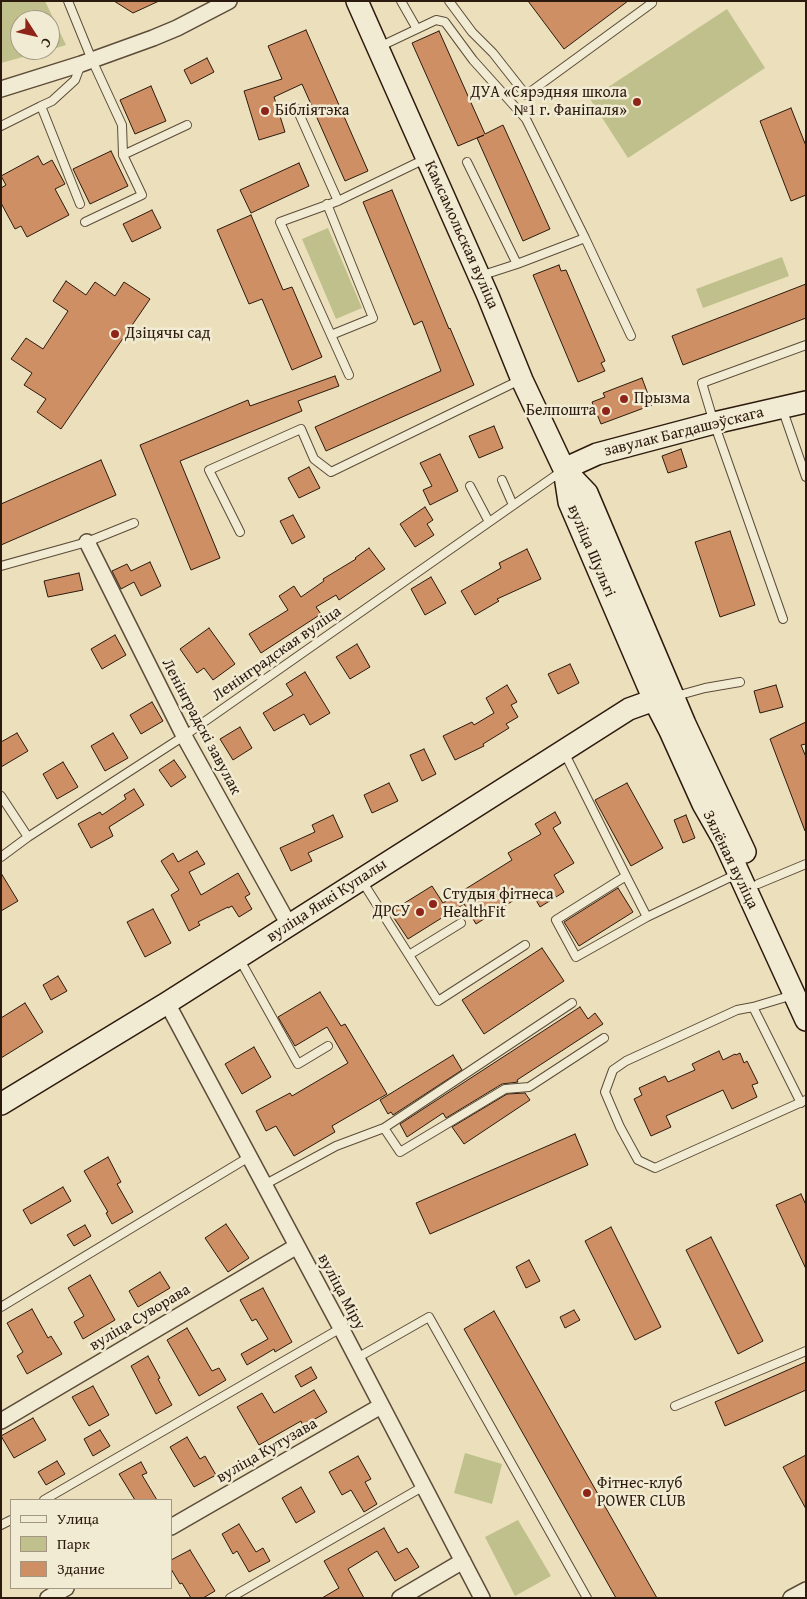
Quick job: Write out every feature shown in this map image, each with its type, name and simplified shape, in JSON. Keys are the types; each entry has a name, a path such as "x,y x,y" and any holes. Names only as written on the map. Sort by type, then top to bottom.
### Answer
{"main road":[{"name":"Камсамольская вуліца","path":"357,1 522,380 564,469"},
{"name":"завулак Багдашэўскага","path":"564,469 597,454 714,423 806,402"},
{"name":"вуліца Шульгі","path":"564,469 569,502 664,698"},
{"name":"вуліца Янкі Купалы","path":"1,1104 167,1003 629,709 664,698"},
{"name":"Зялёная вуліца","path":"664,698 670,731 704,804 800,991"},
{"name":"Зялёная вуліца","path":"664,698 758,884 800,991 806,1020"}],"street":[{"path":"1,89 86,62 177,28 229,1"},
{"name":"Ленінградскі завулак","path":"87,542 184,736 289,925"},
{"name":"вуліца Міру","path":"167,1003 357,1358 482,1598"},
{"name":"вуліца Суворава","path":"1,1421 297,1246"},
{"name":"вуліца Кутузава","path":"172,1526 381,1406"},
{"path":"400,1598 463,1561"},
{"path":"48,1598 64,1589"},
{"path":"791,1598 806,1590"}],"lane":[{"path":"68,1 86,62 122,125 123,155 142,196 85,222"},
{"path":"401,1 416,29"},
{"path":"449,1 472,32 493,53 526,95 652,3 650,1"},
{"path":"378,48 436,20 445,22 473,60 526,119 586,238 631,336"},
{"path":"1,126 52,101 75,80 86,62"},
{"path":"40,106 80,204"},
{"path":"297,109 338,201"},
{"path":"123,155 187,125"},
{"path":"349,375 280,222 338,201 426,158"},
{"path":"468,162 517,264"},
{"path":"327,204 373,318 331,335"},
{"path":"478,276 517,264 586,238"},
{"path":"783,620 714,423 702,382 806,345"},
{"path":"240,532 209,470 301,429 314,459 331,472 522,380"},
{"path":"782,408 806,477"},
{"name":"Ленінградская вуліца","path":"1,857 28,837 184,736 564,469"},
{"path":"502,480 513,505"},
{"path":"470,486 489,522"},
{"path":"1,566 87,542 134,523"},
{"path":"664,698 740,682"},
{"path":"563,750 646,917"},
{"path":"1,796 28,837"},
{"path":"758,884 806,864"},
{"path":"626,876 556,920 576,957 646,917 739,874"},
{"path":"361,879 438,1000 525,945"},
{"path":"409,955 461,923"},
{"path":"238,958 298,1064 328,1046"},
{"path":"753,1007 803,1102 655,1168 638,1160 620,1127 605,1092 613,1070 626,1061 738,1010 753,1007 800,991"},
{"path":"264,1185 336,1146 384,1128 572,1003"},
{"path":"384,1128 400,1152 505,1089 529,1087 604,1038"},
{"path":"1,1308 250,1156"},
{"path":"357,1358 429,1317 587,1598"},
{"path":"46,1499 341,1328"},
{"path":"675,1406 806,1351"},
{"path":"230,1598 424,1486"}],"green space":[{"path":"1,1 45,1 49,10 10,10 10,60 12,60 1,63"},
{"path":"727,9 765,68 628,158 590,99"},
{"path":"60,32 66,45 60,47"},
{"path":"328,228 362,308 336,319 302,239"},
{"path":"782,257 789,276 703,308 696,289"},
{"path":"465,1453 502,1464 492,1504 454,1493"},
{"path":"518,1520 551,1576 515,1596 485,1537"}],"building":[{"path":"114,1 159,1 133,13"},
{"path":"528,1 628,1 564,49"},
{"path":"306,30 368,171 345,181 302,84 274,97 285,132 259,140 244,91 282,79 268,46"},
{"path":"439,31 485,134 503,125 550,229 523,241 477,138 484,135 458,146 412,43"},
{"path":"207,58 214,72 191,84 184,70"},
{"path":"151,86 166,121 135,134 120,100"},
{"path":"791,108 806,146 806,195 791,201 760,121"},
{"path":"111,151 128,186 90,204 73,169"},
{"path":"38,156 43,165 52,160 65,184 55,189 69,215 27,237 21,226 15,229 1,203 1,188 6,185 1,176"},
{"path":"299,163 309,186 251,213 240,190"},
{"path":"392,190 474,385 326,451 315,427 441,371 422,321 414,325 363,202"},
{"path":"152,210 161,228 132,242 123,224"},
{"path":"251,215 283,290 292,287 322,357 292,370 262,299 249,304 217,230"},
{"path":"559,265 561,271 566,270 605,361 601,363 605,371 578,382 533,275"},
{"path":"66,281 86,295 95,282 115,296 124,282 150,299 61,429 37,412 46,399 24,385 32,373 11,359 26,338 43,349 68,311 53,301"},
{"path":"806,284 806,318 683,365 672,336"},
{"path":"335,376 339,386 298,401 302,411 180,461 220,558 191,570 140,445 248,400 250,406"},
{"name":"Прызма","path":"642,378 652,405 601,424 592,402 605,397 603,393"},
{"path":"494,426 503,448 479,458 469,436"},
{"path":"681,449 687,467 668,473 662,456"},
{"path":"440,454 458,491 430,505 423,490 432,486 420,463"},
{"path":"101,460 116,495 1,545 1,504"},
{"path":"309,467 320,488 299,498 288,478"},
{"path":"425,507 433,520 427,524 434,535 415,547 400,524"},
{"path":"293,515 305,537 292,544 280,521"},
{"path":"730,531 755,605 720,617 695,542"},
{"path":"369,548 385,569 339,600 336,595 316,607 321,614 261,653 249,634 288,610 279,596 294,586 301,597 324,581 323,579 356,559"},
{"path":"527,549 541,579 497,599 499,601 475,615 461,591 501,568 499,563"},
{"path":"150,562 161,586 141,596 134,582 121,589 112,571 127,564 131,571"},
{"path":"79,573 83,590 48,597 44,581"},
{"path":"431,577 446,603 425,615 411,589"},
{"path":"209,628 235,664 213,680 204,668 197,673 180,649"},
{"path":"115,635 126,655 102,669 91,649"},
{"path":"357,644 370,667 350,679 336,657"},
{"path":"570,664 579,683 558,694 548,674"},
{"path":"305,672 330,713 310,725 304,714 274,731 263,713 293,695 286,684"},
{"path":"507,685 517,702 511,705 518,717 506,724 509,728 483,744 484,746 455,760 443,736 472,722 474,725 494,713 486,698"},
{"path":"776,685 783,707 760,713 754,691"},
{"path":"152,702 163,721 141,734 130,715"},
{"path":"806,722 806,744 801,745 806,757 805,831 770,739"},
{"path":"240,727 252,748 233,760 220,739"},
{"path":"17,733 28,751 1,767 1,742"},
{"path":"113,733 128,758 105,771 91,746"},
{"path":"424,749 436,774 422,781 410,755"},
{"path":"174,760 186,777 171,787 159,770"},
{"path":"63,762 78,787 57,799 43,774"},
{"path":"389,783 398,801 372,813 364,795"},
{"path":"627,783 663,848 631,866 595,800"},
{"path":"134,789 144,805 109,827 113,836 91,848 78,824 100,812 102,815 126,799 124,795"},
{"path":"555,812 561,823 553,828 574,863 554,875 564,892 540,907 530,890 476,924 464,904 408,939 390,912 432,886 443,903 512,860 508,853 541,834 535,824"},
{"path":"333,815 343,837 308,853 312,861 291,871 280,848 315,832 312,825"},
{"path":"686,815 695,838 683,843 674,820"},
{"path":"197,851 205,864 189,872 201,895 238,873 250,894 245,897 252,909 239,917 232,906 228,907 198,922 200,925 189,931 171,895 179,890 161,861 173,853 178,862"},
{"path":"1,873 18,901 1,911"},
{"path":"618,888 633,912 579,946 564,922"},
{"path":"153,909 171,943 145,957 127,922"},
{"path":"542,948 564,981 484,1034 462,1000"},
{"path":"58,976 67,991 51,1000 43,985"},
{"path":"320,992 341,1026 345,1024 387,1094 332,1126 335,1132 294,1156 276,1126 266,1131 256,1111 290,1093 292,1096 348,1063 327,1027 295,1046 278,1017"},
{"path":"25,1003 43,1032 1,1058 1,1018"},
{"path":"580,1007 588,1019 595,1013 603,1024 517,1080 518,1082 502,1084 446,1118 443,1113 407,1137 400,1124"},
{"path":"254,1047 271,1077 242,1094 225,1064"},
{"path":"719,1051 723,1060 740,1053 744,1063 747,1061 758,1083 752,1085 757,1097 732,1109 723,1090 666,1116 671,1127 651,1136 634,1099 642,1095 639,1088 665,1076 668,1082 695,1070 692,1064"},
{"path":"453,1055 462,1070 393,1115 391,1112 388,1114 380,1100"},
{"path":"525,1093 530,1100 464,1144 452,1127 507,1094"},
{"path":"575,1134 588,1165 430,1234 416,1203"},
{"path":"108,1157 121,1182 117,1184 133,1212 112,1224 106,1213 108,1212 84,1171"},
{"path":"63,1187 71,1201 31,1224 23,1210"},
{"path":"801,1194 806,1205 806,1269 776,1205"},
{"path":"226,1224 249,1258 228,1272 205,1238"},
{"path":"85,1225 91,1236 74,1246 67,1235"},
{"path":"611,1227 661,1327 635,1340 585,1241"},
{"path":"711,1237 763,1341 738,1354 686,1250"},
{"path":"529,1260 540,1281 526,1288 516,1267"},
{"path":"160,1272 170,1288 138,1307 129,1291"},
{"path":"90,1275 115,1320 83,1339 74,1322 84,1316 68,1288"},
{"path":"263,1288 292,1342 275,1352 274,1349 247,1365 241,1354 268,1339 256,1319 252,1321 240,1300"},
{"path":"32,1309 48,1338 51,1336 62,1354 27,1374 17,1356 23,1352 7,1323"},
{"path":"574,1310 580,1320 565,1328 560,1317"},
{"path":"494,1311 657,1598 616,1598 464,1329"},
{"path":"187,1328 212,1371 219,1368 226,1380 199,1396 167,1340"},
{"path":"148,1356 172,1405 156,1414 131,1366"},
{"path":"806,1362 806,1390 725,1426 715,1402"},
{"path":"311,1367 317,1378 301,1387 295,1376"},
{"path":"93,1386 109,1415 89,1426 72,1397"},
{"path":"314,1390 327,1412 303,1426 301,1421 259,1445 237,1407 262,1393 274,1413"},
{"path":"33,1418 46,1440 14,1458 1,1436"},
{"path":"100,1430 110,1446 93,1456 84,1439"},
{"path":"187,1437 200,1459 205,1456 216,1475 194,1487 170,1447"},
{"path":"806,1455 806,1509 783,1467"},
{"path":"358,1456 371,1479 365,1482 377,1504 364,1512 351,1490 342,1495 329,1472"},
{"path":"57,1461 65,1474 46,1485 38,1472"},
{"path":"141,1462 147,1473 142,1475 156,1499 134,1499 119,1474"},
{"path":"301,1487 315,1512 296,1523 282,1498"},
{"path":"239,1524 256,1552 263,1548 270,1561 249,1572 237,1551 233,1554 222,1534"},
{"path":"384,1528 398,1553 407,1548 419,1567 395,1581 377,1551 348,1569 364,1598 322,1598 339,1588 324,1561"},
{"path":"190,1550 215,1591 203,1598 191,1598 172,1571 172,1559"}],"place":[{"name":"ДУА «Сярэдняя школа №1 г. Фаніпаля»","path":"637,102"},
{"name":"Бібліятэка","path":"265,111"},
{"name":"Дзіцячы сад","path":"115,334"},
{"name":"Прызма","path":"624,399"},
{"name":"Белпошта","path":"606,411"},
{"name":"Студыя фітнеса HealthFit","path":"433,904"},
{"name":"ДРСУ","path":"420,912"},
{"name":"Фітнес-клуб POWER CLUB","path":"587,1493"}]}
